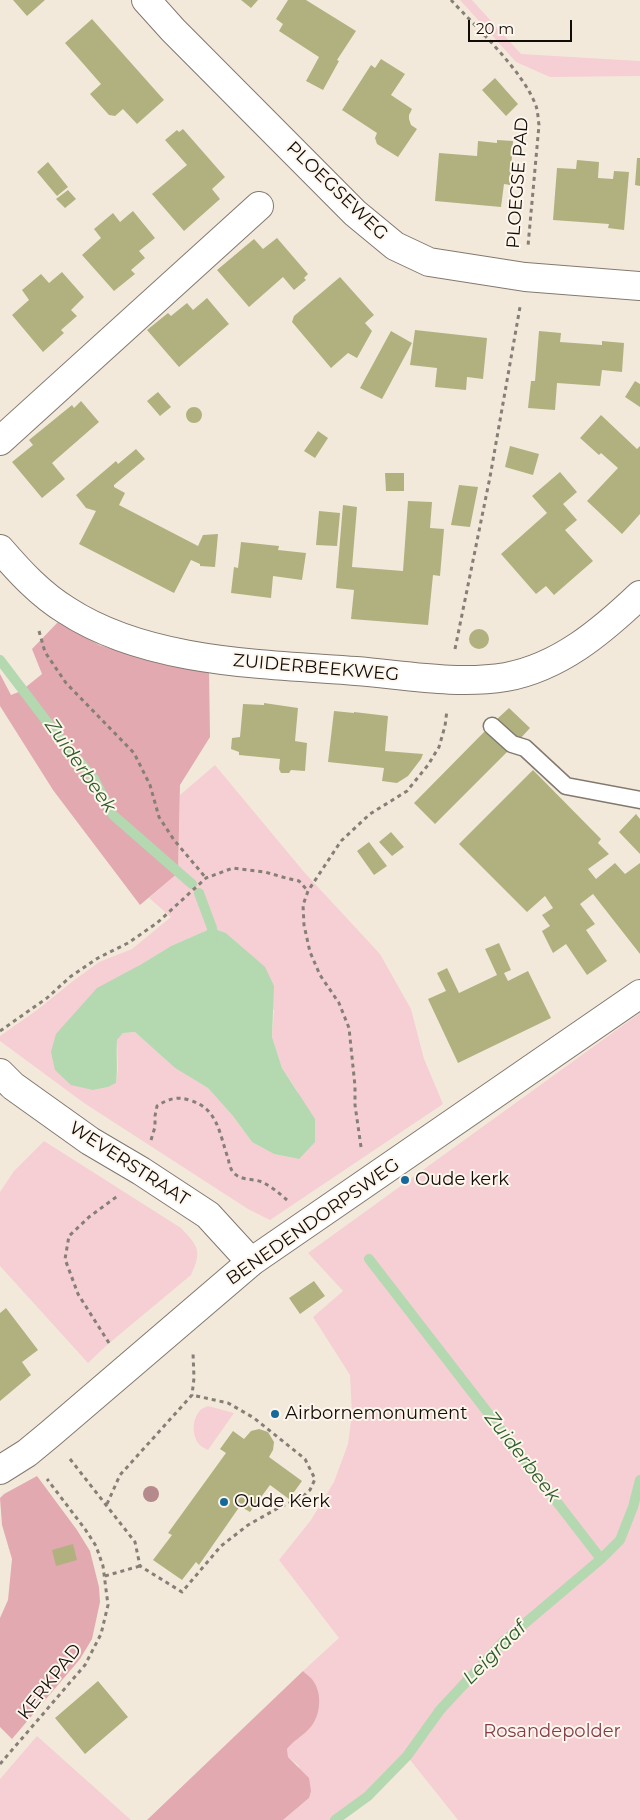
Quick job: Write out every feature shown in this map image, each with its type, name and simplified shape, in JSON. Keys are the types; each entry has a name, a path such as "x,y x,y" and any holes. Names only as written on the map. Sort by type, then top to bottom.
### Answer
{"street":[{"name":"PLOEGSEWEG","path":"146,0 173,30 355,213 395,246 429,262 525,277 640,286"},
{"path":"0,441 259,206"},
{"name":"ZUIDERBEEKWEG","path":"0,549 33,586 66,611 98,628 140,644 220,660 449,679 507,677 545,665 579,646 612,622 640,595"},
{"name":"BENEDENDORPSWEG","path":"0,1470 50,1434 251,1262 640,994"},
{"name":"WEVERSTRAAT","path":"0,1073 13,1086 90,1141 141,1171 208,1216 251,1262"}],"lane":[{"path":"492,726 512,744 525,748 566,786 640,800"}],"path":[{"name":"PLOEGSE PAD","path":"308,891 341,840 370,814 407,790 428,765 439,747 446,726 449,679 490,477 525,277 539,125 536,107 527,88 510,65 452,0"},
{"path":"33,586 36,622 45,652 66,683 134,753 150,784 158,817 174,840 206,878"},
{"path":"0,1031 47,998 70,977 98,958 128,943 157,923 206,878 233,868 265,872 298,882 308,891 303,905 304,925 310,952 320,975 339,1003 349,1028 358,1132 363,1157 373,1178"},
{"path":"125,1369 78,1294 65,1259 69,1236 90,1217 129,1188 141,1171 149,1153 151,1137 155,1128 157,1106 166,1100 180,1097 194,1101 207,1108 216,1120 233,1172 241,1178 259,1181 272,1187 288,1201 307,1224"},
{"path":"50,1434 135,1542 140,1566 182,1592 221,1546 248,1525 280,1507 301,1498 310,1490 314,1479 305,1459 254,1418 228,1403 192,1395 120,1475 107,1504"},
{"name":"KERKPAD","path":"0,1764 85,1665 101,1634 108,1605 103,1566 92,1541 27,1452"},
{"path":"104,1576 140,1566"}],"green space":[{"path":"460,0 472,0 521,54 640,61 640,76 550,77 516,62"},
{"path":"215,765 304,872 380,954 411,1009 424,1059 443,1104 270,1220 248,1209 84,1103 0,1041 0,1036 99,962 132,949 171,917 149,898 178,873 180,795","holes":["212,928 226,933 244,949 274,1011 272,1037 282,1068 298,1092 299,1159 274,1154 252,1142 233,1116 208,1088 175,1068 135,1032 123,1033 117,1040 118,1069 116,1083 93,1090 140,965 171,946"]},
{"name":"Rosandepolder","path":"640,1013 640,1820 458,1820 407,1756 368,1796 335,1820 283,1820 309,1798 298,1765 288,1757 287,1749 295,1739 308,1730 319,1698 314,1682 303,1671 339,1638 279,1560 311,1520 334,1482 348,1444 352,1414 350,1375 313,1317 343,1291 308,1253"},
{"path":"44,1141 181,1228 192,1240 197,1250 197,1260 191,1275 88,1363 0,1266 0,1192 14,1171"},
{"path":"208,1406 234,1413 208,1450 198,1443 194,1433 194,1421 199,1412"},
{"path":"37,1736 131,1820 0,1820 0,1779"}],"shaded area":[{"path":"58,622 99,645 162,664 209,669 210,737 180,785 178,873 140,905 53,790 0,706 0,674 11,695 21,691 42,674 32,649"},
{"path":"212,928 226,933 265,967 274,986 272,1037 282,1068 315,1119 315,1142 299,1159 274,1154 252,1142 233,1116 208,1088 175,1068 135,1032 123,1033 117,1040 116,1083 108,1087 93,1090 71,1085 55,1070 51,1052 56,1034 97,988 171,946"},
{"path":"37,1476 77,1530 90,1551 99,1587 100,1602 92,1639 80,1659 12,1739 0,1727 0,1618 8,1600 12,1559 2,1525 0,1498"},
{"path":"303,1671 312,1679 317,1688 319,1694 318,1714 312,1725 287,1749 288,1757 309,1778 311,1791 309,1798 283,1820 147,1820"}],"building":[{"path":"13,0 45,0 27,16"},
{"path":"241,0 258,0 251,8"},
{"path":"288,0 306,0 356,31 337,60 339,61 323,90 306,81 319,57 279,31 283,24 276,19"},
{"path":"92,19 164,100 137,124 123,109 115,116 109,115 90,94 101,84 65,43"},
{"path":"381,59 405,74 391,95 412,109 409,119 411,125 417,129 398,157 377,144 375,138 377,133 342,110 371,65 375,68"},
{"path":"495,78 518,104 506,116 482,90"},
{"path":"183,129 225,177 212,189 220,199 184,231 152,194 187,165 165,140 177,130 179,132"},
{"path":"497,140 513,141 510,185 504,184 501,207 435,201 439,153 477,156 478,141 497,143"},
{"path":"637,158 640,158 640,186 635,185"},
{"path":"577,160 599,162 598,178 613,179 614,171 629,172 624,230 608,228 609,224 553,220 557,168 576,169"},
{"path":"48,162 68,187 57,196 37,172"},
{"path":"68,190 76,199 65,208 56,199"},
{"path":"133,211 155,238 139,251 145,258 131,270 135,274 114,291 82,255 101,238 94,229 113,213 120,222"},
{"path":"277,238 308,274 304,278 306,280 294,290 283,277 249,307 217,270 254,239 263,249"},
{"path":"62,272 84,297 71,310 77,316 61,330 64,333 43,352 12,315 29,300 22,290 41,274 49,283"},
{"path":"340,277 374,315 365,323 372,331 357,358 348,353 331,368 292,322 294,316"},
{"path":"207,298 229,324 179,367 147,330 168,313 171,316 187,303 193,310"},
{"path":"415,330 487,338 483,379 467,377 466,390 435,387 437,368 410,365"},
{"path":"391,331 412,343 382,399 360,388"},
{"path":"539,331 561,333 560,342 602,345 602,341 624,343 622,372 602,370 600,386 557,383 555,410 528,408 531,381 535,381"},
{"path":"635,381 640,384 640,407 625,397"},
{"path":"158,392 171,407 160,416 147,401"},
{"path":"81,401 99,422 52,463 65,479 42,498 12,462 33,445 29,440 72,405 74,408"},
{"path":"191,407 197,407 202,412 200,421 191,423 186,418 186,412"},
{"path":"601,415 637,449 640,446 640,514 622,534 587,501 618,468 601,453 599,455 580,438"},
{"path":"318,431 328,438 315,458 304,451"},
{"path":"510,446 539,454 533,475 505,467"},
{"path":"136,449 145,459 114,485 114,487 125,493 119,505 198,546 203,535 218,534 215,567 200,566 200,564 191,560 174,593 79,544 96,511 86,508 76,495 116,461 118,464"},
{"path":"560,472 577,492 563,504 577,520 565,530 593,561 554,595 546,586 536,594 501,554 547,513 532,496"},
{"path":"385,473 404,473 404,491 386,491"},
{"path":"459,485 478,487 470,527 451,525"},
{"path":"408,501 432,502 430,528 444,529 440,576 433,575 428,625 351,619 354,590 336,588 343,505 357,507 352,567 403,571"},
{"path":"319,511 340,513 337,546 316,545"},
{"path":"241,542 279,546 278,550 306,553 302,580 273,576 271,598 231,593 234,567 238,568"},
{"path":"479,629 486,632 489,639 486,646 479,649 472,646 469,639 472,632"},
{"path":"264,703 298,708 295,741 307,743 305,771 291,770 289,773 281,773 279,769 280,759 239,755 239,752 231,749 232,738 240,737 243,704 264,705"},
{"path":"509,708 530,728 518,741 497,719"},
{"path":"334,711 388,716 385,751 423,754 421,759 408,776 397,783 382,781 384,768 328,762"},
{"path":"487,729 509,750 435,824 414,803"},
{"path":"533,770 601,839 598,843 609,854 588,869 596,879 615,863 625,874 640,863 640,954 593,894 580,904 595,924 586,930 607,961 587,975 566,944 553,953 542,931 550,926 542,915 553,908 545,896 527,912 459,844"},
{"path":"636,814 640,819 640,854 619,832"},
{"path":"391,832 404,847 392,856 379,842"},
{"path":"369,842 387,866 374,875 357,851"},
{"path":"499,943 511,970 504,973 508,981 528,971 551,1018 458,1063 428,999 446,991 437,973 447,968 459,993 497,975 485,949"},
{"path":"314,1281 325,1296 300,1314 289,1298"},
{"path":"6,1308 38,1350 22,1362 31,1375 0,1401 0,1313"},
{"name":"Oude Kerk","path":"259,1429 268,1432 274,1442 273,1450 269,1457 302,1481 289,1499 270,1485 250,1512 240,1506 199,1565 196,1562 182,1580 153,1560 172,1535 168,1533 226,1453 220,1449 233,1431 244,1439 251,1431"},
{"path":"73,1544 77,1560 56,1566 52,1550"},
{"path":"98,1681 128,1717 85,1754 55,1718"}],"waterway":[{"name":"Zuiderbeek","path":"0,660 57,735 94,779 113,815 192,884"},
{"name":"Zuiderbeek","path":"199,893 212,928 213,940"},
{"name":"Zuiderbeek","path":"369,1259 601,1559"},
{"name":"Leigraaf","path":"335,1820 368,1796 407,1756 440,1710 504,1641 601,1559 620,1540 633,1507 640,1480"}],"place":[{"name":"Oude kerk","path":"405,1180"},
{"name":"Airbornemonument","path":"275,1414"},
{"name":"Oude Kerk","path":"224,1502"}]}
